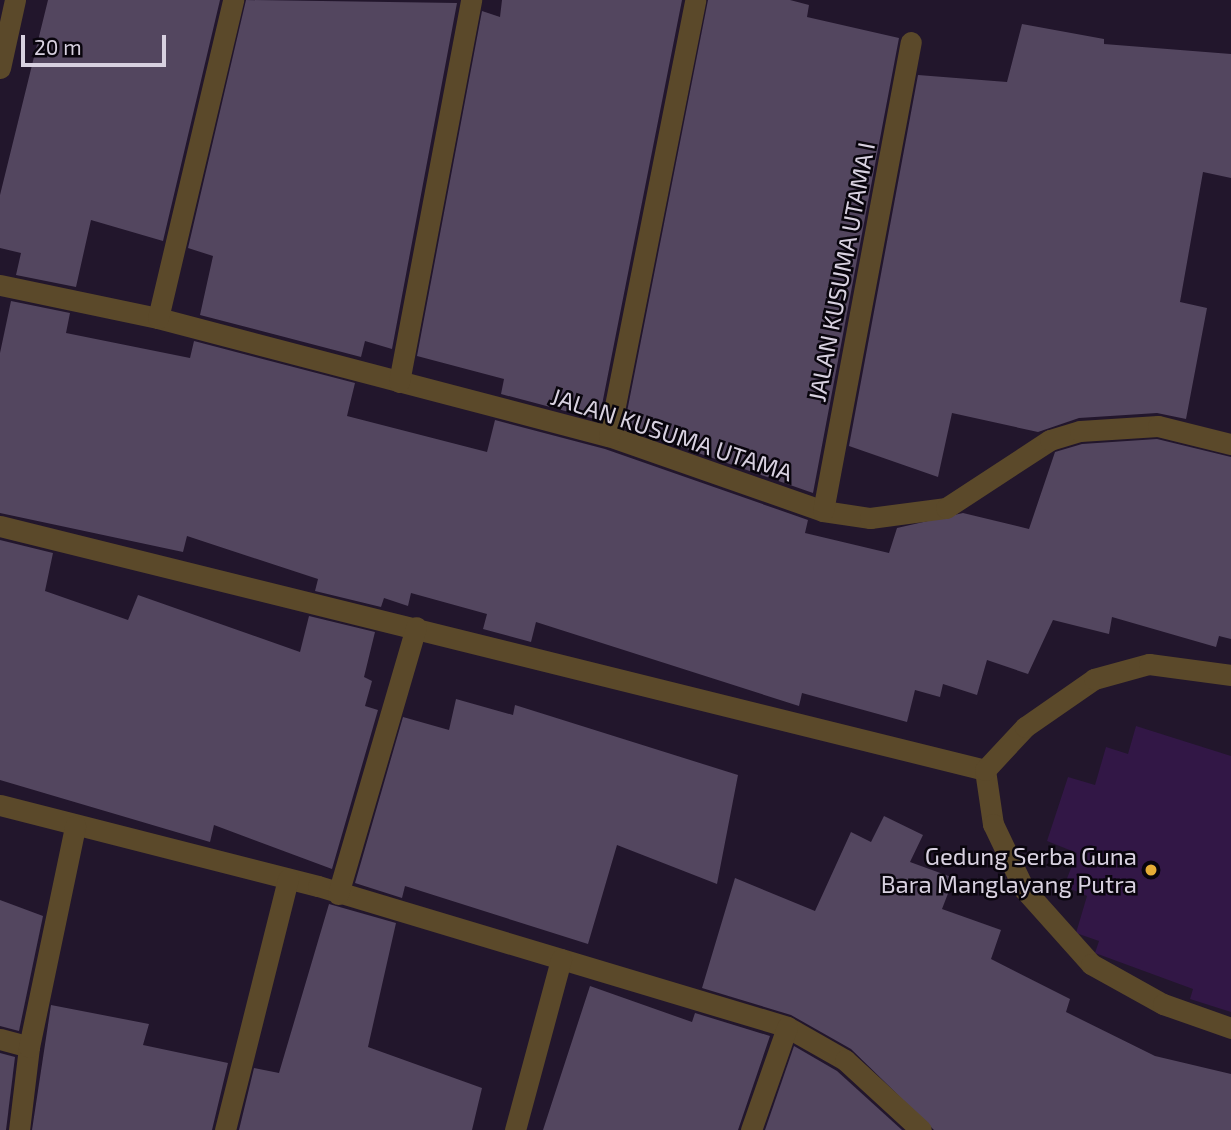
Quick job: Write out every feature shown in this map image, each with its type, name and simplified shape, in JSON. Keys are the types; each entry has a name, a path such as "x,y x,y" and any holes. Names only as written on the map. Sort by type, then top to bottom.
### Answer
{"street":[{"path":"0,68 15,0"},
{"path":"158,318 233,0"},
{"path":"399,382 471,0"},
{"path":"609,436 695,0"},
{"name":"JALAN KUSUMA UTAMA I","path":"823,511 911,43"},
{"name":"JALAN KUSUMA UTAMA","path":"0,285 158,318 609,436 823,511 887,519 946,508 1050,440 1115,425 1158,426 1231,444"},
{"path":"0,526 985,770"},
{"path":"338,894 416,627"},
{"path":"985,770 1025,727 1094,679 1149,664 1231,675"},
{"path":"985,770 993,824 1024,889 1091,964 1163,1004 1231,1028"},
{"path":"0,805 288,879 787,1027 845,1060 922,1130"},
{"path":"19,1130 29,1047 75,826"},
{"path":"225,1130 288,879"},
{"path":"514,1130 561,959"},
{"path":"751,1130 787,1027"},
{"path":"0,1039 29,1047"}],"shaded area":[{"name":"Gedung Serba Guna Bara Manglayang Putra","path":"1136,726 1231,756 1231,1012 1190,999 1193,989 1095,953 1099,941 1076,933 1087,896 1064,886 1077,853 1047,841 1068,777 1095,785 1106,747 1128,754"}],"building":[{"path":"48,0 220,0 163,241 91,220 76,287 16,275 21,253 0,248 0,195"},
{"path":"246,0 457,3 392,349 365,341 361,357 200,315 213,256 188,248"},
{"path":"502,0 682,0 599,420 501,394 504,379 417,356 482,11 500,17"},
{"path":"708,0 790,0 809,5 807,17 899,38 813,493 624,427"},
{"path":"1022,24 1104,39 1104,44 1231,54 1231,178 1203,172 1180,302 1207,308 1186,419 1157,413 1079,418 1038,432 952,413 938,477 849,446 918,75 1007,82"},
{"path":"11,301 70,313 66,333 190,358 194,341 355,383 347,416 487,452 495,420 605,449 808,520 805,533 889,553 897,528 963,513 1029,529 1055,452 1082,444 1157,439 1231,457 1231,639 1219,636 1216,647 1112,617 1109,634 1053,620 1028,674 987,660 977,695 943,684 940,697 915,690 907,722 802,693 799,706 536,622 531,642 483,629 487,614 411,593 408,606 384,598 381,607 315,591 318,579 187,536 183,552 0,513 0,353"},
{"path":"0,540 53,553 45,591 128,620 138,595 300,652 309,616 375,632 364,677 372,681 365,706 378,710 332,869 214,825 210,842 0,780"},
{"path":"456,699 513,715 515,705 738,775 717,884 617,845 588,944 405,886 402,898 355,883 403,717 449,730"},
{"path":"884,816 923,835 910,862 954,878 942,909 1001,930 991,959 1070,999 1066,1012 1155,1056 1231,1074 1231,1130 934,1130 851,1049 791,1015 702,988 735,878 815,911 851,832 871,842"},
{"path":"0,900 43,916 19,1031 0,1026"},
{"path":"329,904 396,923 368,1047 482,1088 472,1130 239,1130 254,1068 279,1073"},
{"path":"590,986 692,1022 695,1013 770,1036 738,1130 543,1130"},
{"path":"51,1005 149,1024 143,1045 228,1063 212,1130 32,1130"},
{"path":"794,1046 837,1071 902,1130 765,1130"},
{"path":"0,1053 15,1057 6,1130 0,1130"}],"place":[{"name":"Gedung Serba Guna Bara Manglayang Putra","path":"1151,870"}]}
